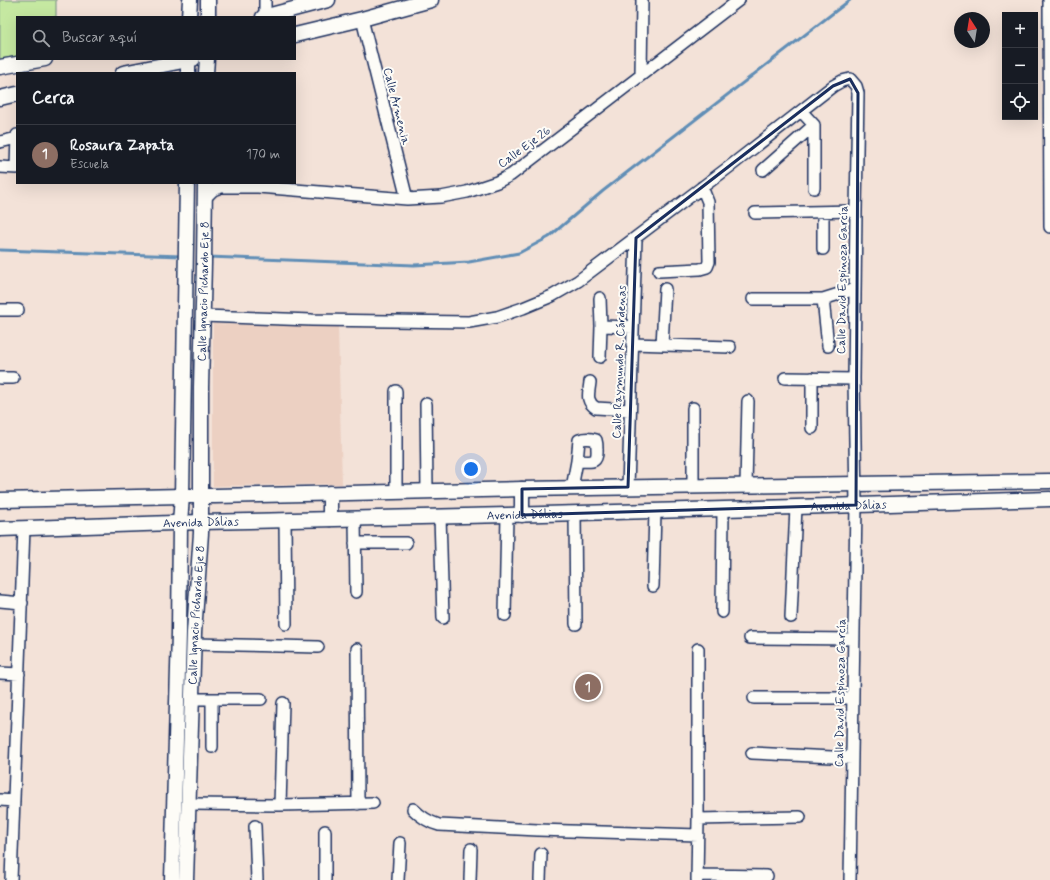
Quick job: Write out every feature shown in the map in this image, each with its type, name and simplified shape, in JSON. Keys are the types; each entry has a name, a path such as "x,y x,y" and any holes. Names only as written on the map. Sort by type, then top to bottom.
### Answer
{"main road":[{"path":"189,16 190,0"},
{"path":"208,0 208,16"},
{"path":"268,16 328,0"},
{"path":"296,35 431,0"},
{"path":"0,67 38,60"},
{"path":"206,72 207,60"},
{"path":"130,72 189,63"},
{"path":"0,98 16,94"},
{"name":"Calle Ignacio Pichardo Eje 8","path":"172,880 179,633 180,523 182,496 187,184"},
{"name":"Calle Ignacio Pichardo Eje 8","path":"186,880 194,644 201,533 201,387 205,184"},
{"path":"184,387 201,387"},
{"name":"Avenida Dálias","path":"0,500 1050,480"},
{"path":"729,509 741,485"},
{"path":"522,489 522,514"},
{"path":"330,493 330,519"},
{"name":"Avenida Dálias","path":"0,529 201,522 856,506 1050,499"}],"street":[{"path":"264,16 265,0"},
{"path":"641,75 642,0"},
{"name":"Calle Eje 26","path":"204,198 213,190 221,187 256,185 407,199 441,197 467,192 497,182 511,175 739,0"},
{"path":"1049,0 1050,227"},
{"name":"Calle Armenia","path":"362,19 407,199"},
{"name":"Calle David Espinoza García","path":"801,111 833,86 842,81 850,79 856,86 858,93 854,379 856,506 850,880"},
{"path":"203,316 312,320 469,322 497,317 524,308 552,296 578,281 801,111 814,126 814,188"},
{"path":"763,170 814,126"},
{"path":"0,142 16,137"},
{"path":"0,167 16,168"},
{"path":"659,271 700,269 707,267 709,262 708,202 702,187"},
{"path":"755,213 856,211"},
{"path":"823,212 823,249"},
{"name":"Calle Raymundo R. Cárdenas","path":"628,487 636,238"},
{"path":"662,345 665,289"},
{"path":"753,299 823,299 855,289"},
{"path":"600,298 600,357"},
{"path":"823,299 828,346"},
{"path":"0,310 18,310"},
{"path":"601,326 633,326"},
{"path":"632,344 730,347"},
{"path":"0,378 13,378"},
{"path":"785,378 854,379"},
{"path":"812,378 812,428"},
{"path":"590,382 589,401 591,405 596,408 630,410"},
{"path":"396,391 396,492"},
{"path":"741,485 748,402"},
{"path":"426,404 427,491"},
{"path":"693,408 693,486"},
{"path":"572,488 577,461"},
{"path":"791,617 796,507"},
{"path":"722,612 729,509"},
{"path":"653,586 654,511"},
{"path":"575,513 576,624"},
{"path":"505,615 507,515"},
{"path":"440,516 443,618"},
{"path":"355,518 356,592"},
{"path":"285,520 286,624"},
{"path":"11,880 24,528"},
{"path":"355,543 406,543"},
{"path":"0,601 22,603"},
{"path":"750,638 854,640"},
{"path":"194,644 318,648"},
{"path":"698,648 697,878 767,876"},
{"path":"357,649 358,804"},
{"path":"0,673 19,674"},
{"path":"754,698 853,698"},
{"path":"192,699 261,699"},
{"path":"212,699 212,747"},
{"path":"280,805 283,703"},
{"path":"752,753 852,758"},
{"path":"0,800 14,801"},
{"path":"189,804 280,805 373,803"},
{"path":"413,809 431,823 439,825 698,835"},
{"path":"698,819 800,817"},
{"path":"255,826 257,880"},
{"path":"325,831 325,880"},
{"path":"398,880 400,843"},
{"path":"470,880 471,849"},
{"path":"540,880 541,854"},
{"path":"0,864 11,864"}],"highlighted area":[{"path":"850,79 858,93 856,505 522,515 522,489 628,487 636,238 833,86"}],"shaded area":[{"path":"213,324 338,327 342,484 213,486"}],"green space":[{"path":"0,0 56,0 56,16 16,16 16,56 0,59"}],"waterway":[{"path":"208,257 414,265 469,262 519,253 549,237 603,191 850,0"},
{"path":"0,250 182,256"}],"place":[{"name":"Rosaura Zapata","path":"588,687"}]}
